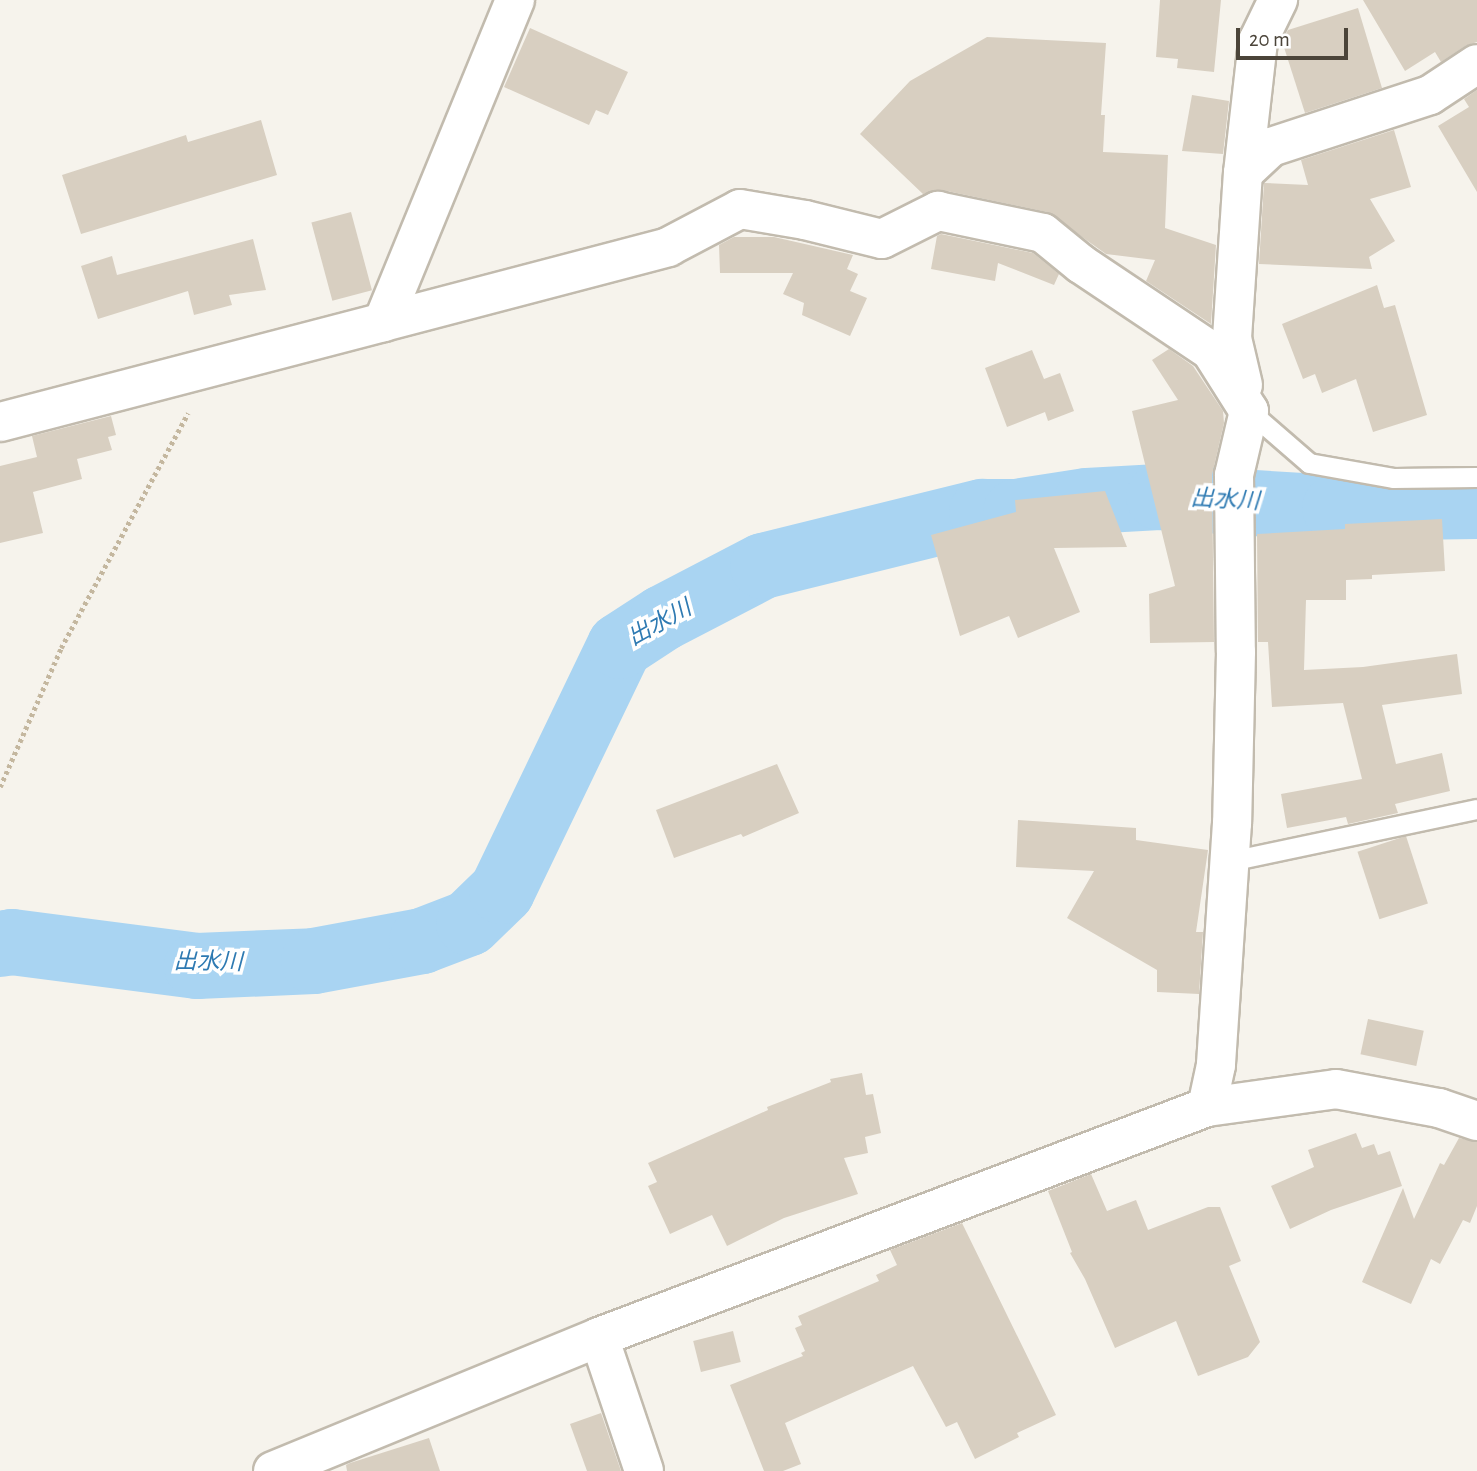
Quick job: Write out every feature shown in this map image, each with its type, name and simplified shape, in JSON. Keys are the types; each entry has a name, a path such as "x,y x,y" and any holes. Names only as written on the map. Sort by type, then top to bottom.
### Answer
{"street":[{"path":"383,322 516,0"},
{"path":"1208,1107 1216,1065 1230,861 1236,652 1232,531 1234,475 1249,411 1232,338 1242,173 1258,40 1278,0"},
{"path":"1242,173 1271,147 1430,95 1477,64"},
{"path":"0,422 668,247 740,209 805,220 882,239 938,211 1042,233 1081,264 1211,351 1249,411"},
{"path":"273,1471 599,1337 1208,1107 1336,1089 1440,1108 1477,1121"},
{"path":"599,1337 644,1471"}],"lane":[{"path":"1249,411 1308,463 1393,478 1477,477"},
{"path":"1230,861 1477,809"}],"path":[{"path":"0,787 61,648 215,364"}],"building":[{"path":"1160,0 1221,0 1214,72 1177,68 1178,59 1156,57"},
{"path":"1363,0 1477,0 1477,42 1465,46 1441,62 1435,52 1405,71"},
{"path":"1358,8 1382,88 1305,113 1282,41 1288,30"},
{"path":"530,28 628,72 608,115 596,110 589,125 504,87"},
{"path":"987,37 1106,43 1101,115 1105,115 1103,152 1168,155 1165,228 1216,245 1211,324 1146,281 1155,260 1106,254 1047,212 942,190 923,194 860,134 910,81"},
{"path":"1477,90 1477,192 1438,126 1469,107 1464,99"},
{"path":"1192,95 1229,101 1223,154 1182,151"},
{"path":"261,120 277,175 81,234 62,175 186,135 188,142"},
{"path":"1394,130 1411,187 1370,199 1395,241 1369,257 1372,269 1259,264 1264,183 1308,185 1301,160"},
{"path":"351,212 372,290 332,301 311,223"},
{"path":"941,234 1033,253 1059,274 1054,285 998,263 995,281 931,269 937,236"},
{"path":"734,237 774,237 853,255 847,269 858,274 850,291 867,298 850,336 802,315 804,303 783,294 793,273 720,273 719,245"},
{"path":"253,239 266,290 229,295 232,305 194,315 188,291 98,319 81,266 112,256 117,275"},
{"path":"1377,285 1384,308 1395,305 1427,415 1373,432 1356,379 1322,393 1315,374 1303,379 1282,324"},
{"path":"1169,349 1193,366 1223,411 1224,423 1212,475 1214,642 1150,643 1149,594 1175,586 1132,411 1178,400 1152,360"},
{"path":"1032,350 1044,379 1060,373 1074,411 1048,421 1045,412 1007,427 985,368"},
{"path":"111,416 116,435 108,437 112,450 77,459 82,479 33,492 43,533 0,543 0,466 37,457 32,436"},
{"path":"1105,491 1127,547 1054,548 1080,612 1018,638 1009,616 960,636 931,535 1016,512 1015,500"},
{"path":"1442,519 1445,571 1372,575 1372,579 1346,580 1346,600 1306,600 1304,670 1363,667 1457,654 1462,694 1382,705 1396,764 1442,753 1450,791 1395,804 1398,813 1348,824 1346,817 1287,828 1281,794 1362,779 1343,703 1272,707 1268,642 1258,642 1257,534 1345,529 1345,524"},
{"path":"777,764 799,813 743,837 741,834 674,858 656,810"},
{"path":"1018,820 1136,828 1136,840 1208,850 1196,932 1203,932 1199,994 1157,992 1157,970 1067,918 1094,871 1016,867"},
{"path":"1406,836 1428,904 1379,919 1357,852"},
{"path":"1368,1019 1424,1031 1416,1066 1361,1054"},
{"path":"862,1073 866,1095 873,1094 881,1133 865,1137 868,1153 844,1158 858,1194 784,1218 727,1246 712,1215 670,1234 648,1186 657,1182 648,1163 768,1110 767,1107 831,1082 830,1079"},
{"path":"1356,1133 1362,1148 1374,1144 1378,1155 1390,1151 1402,1186 1331,1210 1290,1229 1271,1186 1314,1167 1308,1150"},
{"path":"1459,1138 1477,1142 1477,1206 1470,1223 1463,1220 1440,1264 1431,1259 1411,1304 1362,1282 1403,1188 1414,1219 1440,1163 1444,1165"},
{"path":"1091,1174 1107,1211 1136,1200 1148,1230 1208,1207 1220,1207 1241,1261 1229,1266 1260,1342 1248,1357 1198,1376 1176,1321 1115,1348 1085,1279 1070,1253 1072,1252 1048,1191"},
{"path":"962,1223 1056,1415 1017,1433 1019,1437 975,1459 957,1422 946,1427 913,1366 785,1423 801,1464 783,1471 764,1471 730,1385 803,1356 801,1353 805,1351 795,1328 802,1325 798,1316 879,1281 876,1275 897,1265 890,1250"},
{"path":"733,1331 741,1362 701,1372 693,1341"},
{"path":"601,1413 621,1471 587,1471 570,1424"},
{"path":"429,1438 440,1471 347,1471 346,1465 350,1463"}],"waterway":[{"name":"出水川","path":"0,944 12,942 197,966 314,961 422,941 469,923 502,891 620,646 663,618 763,566 982,512 1016,512 1087,501 1159,497 1335,508 1477,506"}]}
